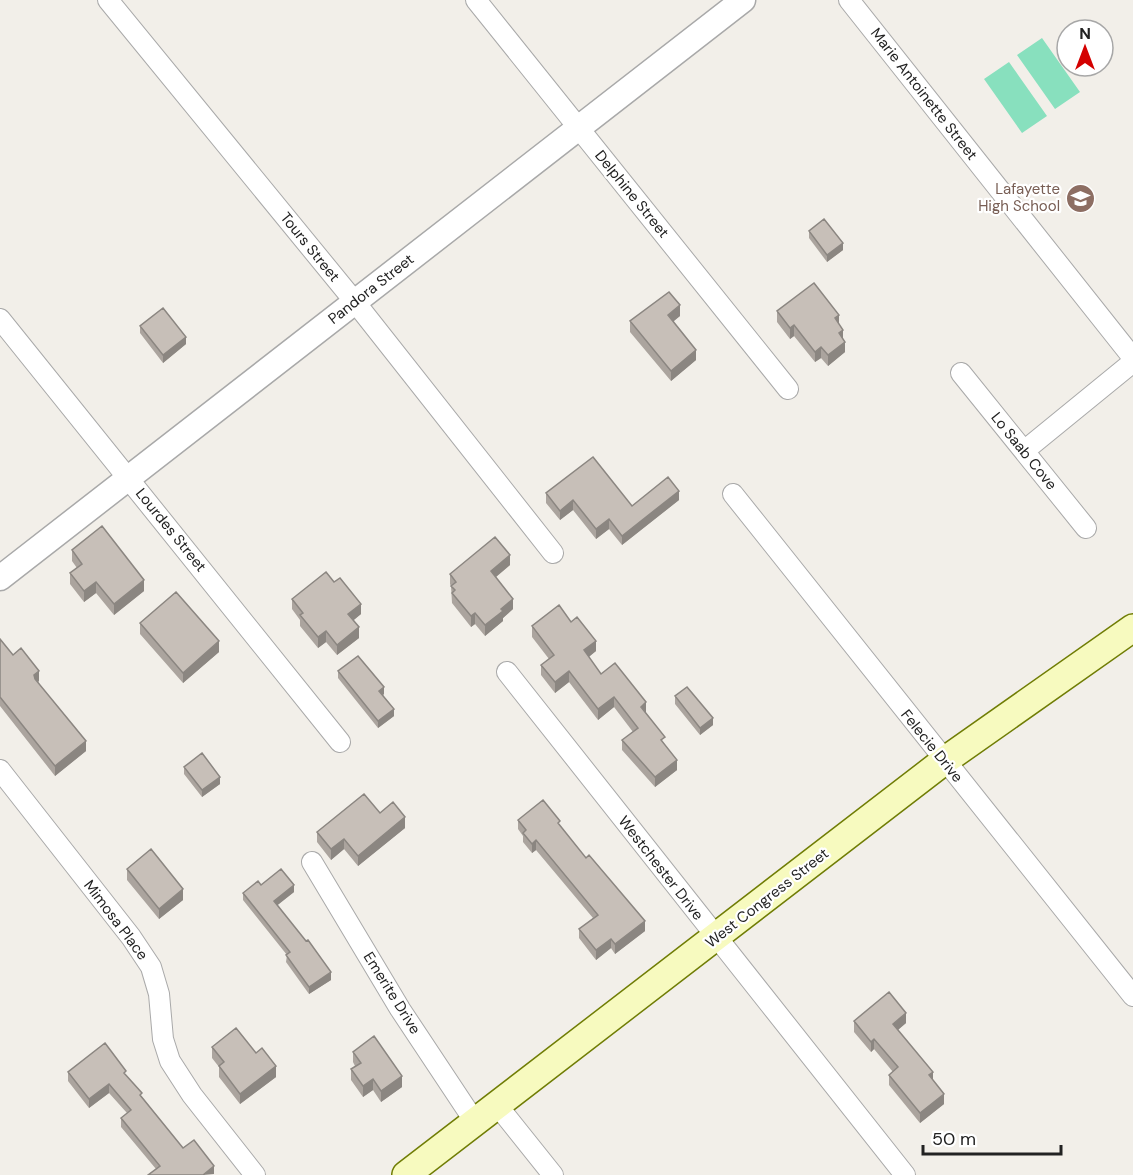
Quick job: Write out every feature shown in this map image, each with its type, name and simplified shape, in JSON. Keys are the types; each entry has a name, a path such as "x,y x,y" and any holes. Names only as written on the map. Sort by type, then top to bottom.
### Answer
{"main road":[{"name":"West Congress Street","path":"406,1175 944,760 1133,628"}],"street":[{"name":"Tours Street","path":"108,0 355,302 553,554"},
{"name":"Delphine Street","path":"476,0 788,389"},
{"name":"Pandora Street","path":"0,578 743,0"},
{"name":"Marie Antoinette Street","path":"849,0 1133,360"},
{"name":"Lourdes Street","path":"0,319 340,742"},
{"path":"1024,451 1133,360"},
{"name":"Lo Saab Cove","path":"961,373 1086,528"},
{"name":"Felecie Drive","path":"733,494 1133,996"},
{"name":"Westchester Drive","path":"507,672 904,1175"},
{"name":"Mimosa Place","path":"0,770 131,937 151,967 159,994 163,1039 170,1061 192,1095 255,1175"},
{"name":"Emerite Drive","path":"312,861 400,1009 475,1122"},
{"path":"497,1105 553,1175"}],"green space":[{"path":"1042,38 1055,56 1055,78 1070,78 1080,92 1055,109 1017,55"},
{"path":"1009,62 1047,116 1022,133 984,79"}],"building":[{"path":"824,219 843,243 827,255 809,231"},
{"path":"814,283 839,315 835,318 843,330 839,333 845,342 828,355 821,347 815,352 794,325 790,328 777,311"},
{"path":"669,292 680,305 668,315 696,350 671,371 630,321"},
{"path":"163,308 186,337 163,355 140,326"},
{"path":"593,457 632,506 668,477 679,491 622,536 609,519 596,529 573,500 560,511 546,493"},
{"path":"102,526 144,580 114,604 96,582 84,591 70,573 82,564 72,550"},
{"path":"495,537 510,555 491,571 513,599 501,609 503,611 485,625 475,613 471,616 452,593 455,590 451,586 456,582 450,574"},
{"path":"326,572 334,582 340,578 361,604 348,614 359,627 337,645 326,631 318,637 300,615 303,613 292,599"},
{"path":"176,592 219,641 183,673 140,623"},
{"path":"559,605 571,622 577,617 596,641 584,650 601,674 615,663 646,702 641,707 665,737 661,740 677,760 655,777 622,740 638,728 614,697 598,709 569,671 555,682 541,665 554,655 532,626"},
{"path":"0,639 13,655 21,648 39,671 34,675 35,679 86,741 55,766 0,697"},
{"path":"358,656 384,687 379,691 394,709 378,721 338,671"},
{"path":"687,687 713,718 700,728 675,696"},
{"path":"202,753 220,777 202,790 184,767"},
{"path":"364,794 380,813 393,802 405,817 358,856 344,839 331,849 317,832"},
{"path":"543,800 586,858 589,855 645,921 615,944 611,939 596,950 579,929 598,915 536,840 532,844 523,833 526,830 518,820"},
{"path":"151,849 183,889 159,909 127,869"},
{"path":"281,869 294,885 274,901 306,941 308,940 331,972 309,987 286,955 290,952 243,893 258,881 261,885"},
{"path":"889,992 906,1013 893,1024 933,1072 929,1075 944,1094 920,1113 889,1075 898,1067 874,1039 871,1042 854,1021"},
{"path":"236,1028 256,1053 262,1048 276,1066 240,1094 219,1066 224,1062 212,1047"},
{"path":"374,1036 402,1076 381,1091 373,1079 363,1086 351,1069 361,1063 353,1052"},
{"path":"105,1043 126,1071 124,1073 142,1093 140,1095 183,1148 194,1140 214,1166 203,1175 148,1175 160,1166 121,1118 131,1110 109,1084 89,1099 68,1072"}],"place":[{"name":"Lafayette High School","path":"1081,198"}]}
